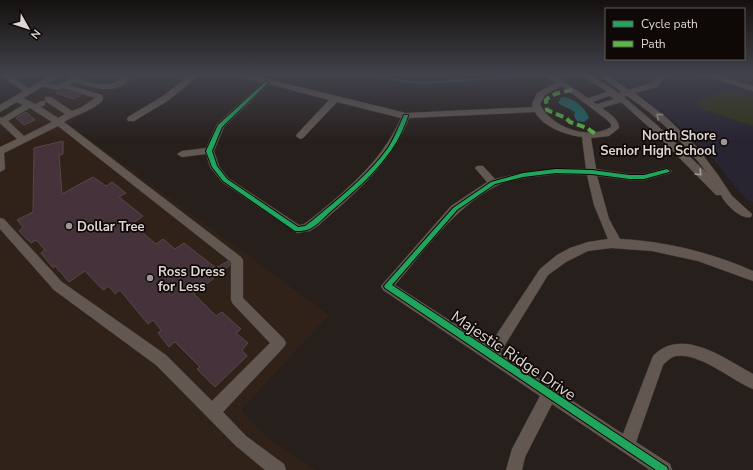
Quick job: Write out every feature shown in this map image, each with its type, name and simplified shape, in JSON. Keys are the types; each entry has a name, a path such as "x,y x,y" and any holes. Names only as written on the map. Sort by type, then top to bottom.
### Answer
{"main road":[{"path":"0,109 21,97"}],"street":[{"path":"23,140 1,120 50,97"},
{"path":"0,169 0,152 52,127 71,114 93,105 99,100 99,97"},
{"path":"131,118 167,97"},
{"path":"251,97 220,126 209,151 215,167 225,180 298,229 306,228 315,222 369,174 389,150 400,132 406,116"},
{"path":"326,97 406,116 537,109"},
{"path":"539,97 537,100 537,109 549,122 556,126 586,135 608,134 615,128 612,120 582,97"},
{"path":"588,101 600,97"},
{"path":"597,107 618,100 618,97"},
{"path":"619,97 654,127 713,187 747,214"},
{"path":"634,97 664,120 694,149 715,177 728,199"},
{"path":"18,99 33,106 58,122 237,260 237,300 279,343 212,412"},
{"path":"48,99 71,114"},
{"path":"300,136 334,99"},
{"path":"586,135 597,199 610,234 617,244"},
{"path":"182,154 209,151"},
{"path":"480,168 493,183 523,176 556,171 592,172 629,177 644,176 667,171"},
{"name":"Majestic Ridge Drive","path":"493,183 455,209 387,286 664,470"},
{"path":"0,222 58,286 161,360 250,450 278,470"},
{"path":"491,355 544,272 554,263 572,252 596,245 617,244 676,252 725,265 753,276"},
{"path":"627,446 658,361 668,352 685,350 699,353 753,382"},
{"path":"514,470 518,455 549,394"}],"shaded area":[{"path":"35,97 108,97 69,124 329,315 241,410 270,440 315,470 0,470 0,118"},
{"name":"North Shore Senior High School","path":"643,97 753,97 753,202 746,199 713,159 678,125"}],"green space":[{"path":"708,97 753,97 753,126 696,107 702,100"}],"water":[{"path":"561,97 565,97 578,103 585,110 589,118 584,122 577,121 574,116 575,112 558,103"}],"building":[{"path":"68,97 78,97 74,99"},
{"path":"26,112 35,120 24,125 16,118"},
{"path":"63,141 63,154 59,155 62,194 93,177 106,186 112,182 126,193 119,197 143,216 132,224 156,244 163,239 175,249 184,243 216,268 228,261 230,263 230,265 194,294 216,316 222,312 241,329 236,333 248,343 242,350 247,356 215,387 197,369 200,367 175,342 169,347 158,333 161,330 153,320 148,324 120,290 115,294 109,286 103,290 85,271 69,282 55,266 53,268 41,253 45,250 36,240 31,243 19,231 23,227 17,220 33,212 34,148"}],"marked path":[{"path":"549,97 546,100 547,110 566,118 570,122 587,128 597,135"}],"cycle path":[{"path":"251,97 220,126 209,151 215,167 225,180 297,229 306,228 315,222 368,175 390,148 399,133 406,116"},
{"path":"664,470 387,286 455,209 493,183 523,175 556,171 592,172 629,177 644,177 667,171"}],"place":[{"name":"North Shore Senior High School","path":"724,142"},
{"name":"Dollar Tree","path":"69,226"},
{"name":"Ross Dress for Less","path":"150,278"}]}
